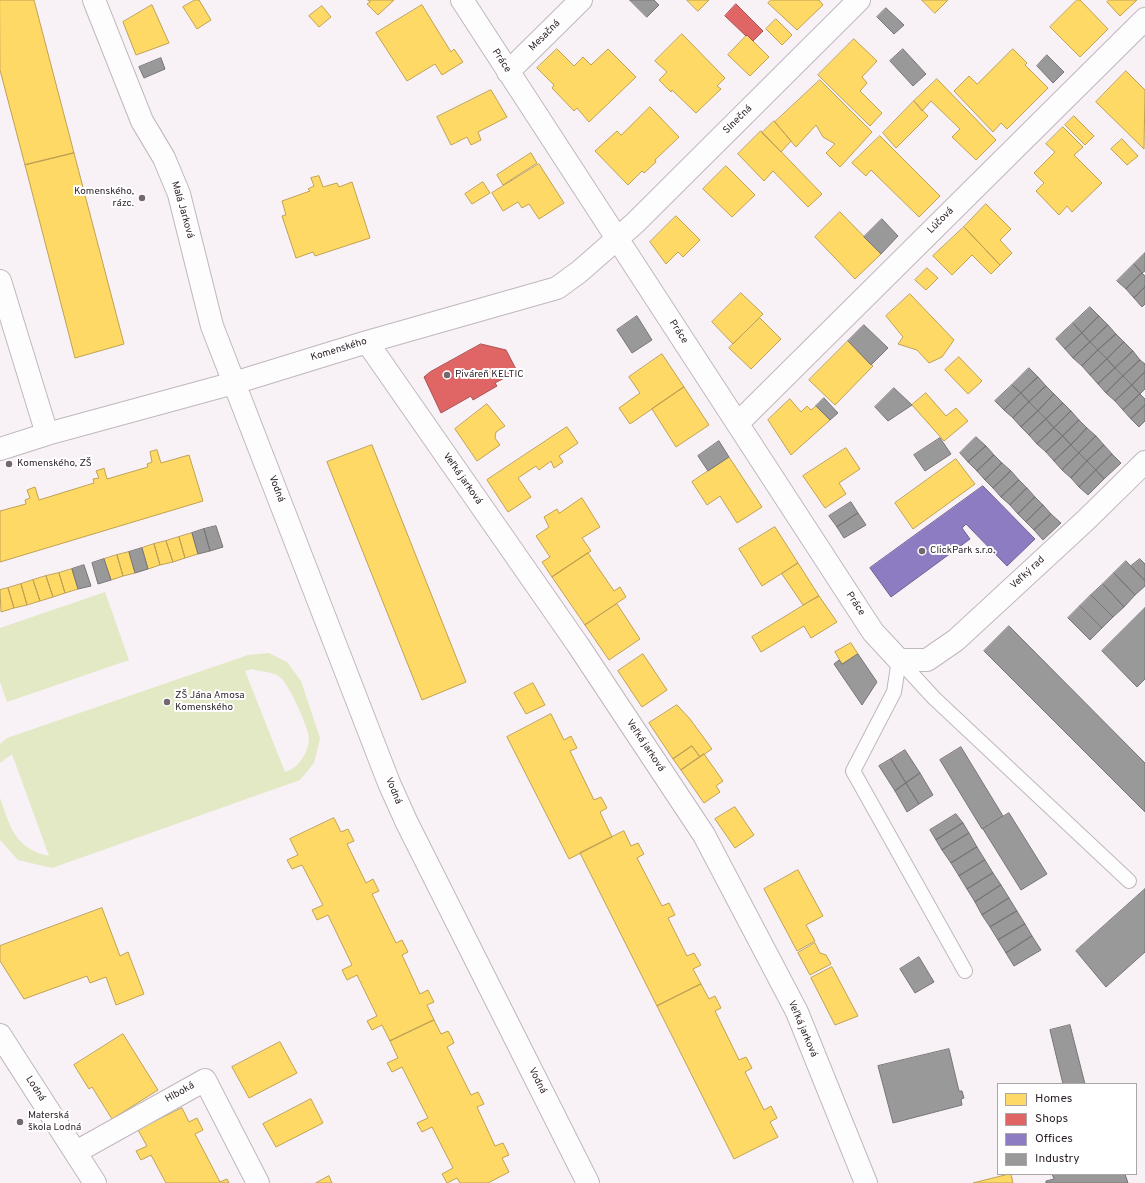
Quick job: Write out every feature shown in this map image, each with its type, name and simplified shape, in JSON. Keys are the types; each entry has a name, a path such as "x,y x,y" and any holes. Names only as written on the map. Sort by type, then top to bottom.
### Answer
{"street":[{"name":"Malá Jarková","path":"94,0 142,121 164,158 179,194 212,326 234,383"},
{"name":"Práce","path":"462,0 873,632 899,660"},
{"name":"Mesačná","path":"508,72 581,0"},
{"name":"Slnečná","path":"617,238 635,223 859,0"},
{"name":"Lúčová","path":"738,423 1145,19"},
{"name":"Komenského","path":"0,448 234,383 367,342 557,288 579,272 617,238"},
{"path":"0,281 47,434"},
{"name":"Veľká jarková","path":"367,342 578,645 704,835 797,1012 866,1183"},
{"name":"Vodná","path":"234,383 389,783 407,823 588,1183"},
{"name":"Veľký rad","path":"899,660 926,660 956,640 1086,520 1145,462"},
{"name":"Lodná","path":"0,1035 95,1183"},
{"name":"Hlboká","path":"76,1152 205,1080 258,1183"}],"lane":[{"path":"899,660 934,698 1129,881"},
{"path":"899,660 894,692 853,771 965,971"}],"green space":[{"path":"105,592 129,660 7,702 0,682 0,628"},
{"path":"269,653 287,662 301,681 320,738 314,763 300,780 52,868 18,860 0,840 0,798 7,819 21,842 28,848 49,856 12,754 0,763 0,744 7,738 248,655","holes":["251,669 271,673 281,678 293,697 308,734 309,739 305,755 295,767 285,772 245,671"]}],"building: Homes":[{"path":"0,0 34,0 74,153 25,165 0,70"},
{"path":"195,0 199,0 211,20 197,29 183,7"},
{"path":"368,0 394,0 378,15 367,4 370,2"},
{"path":"687,0 709,0 698,11"},
{"path":"771,0 819,0 823,5 797,30 768,3"},
{"path":"922,0 948,0 935,13"},
{"path":"1077,0 1080,0 1108,29 1080,57 1050,27"},
{"path":"1109,0 1137,0 1120,16 1107,2"},
{"path":"152,5 169,43 136,55 123,22"},
{"path":"422,5 451,52 454,49 463,62 442,75 435,64 407,81 376,33"},
{"path":"322,6 331,17 319,27 309,16"},
{"path":"776,19 792,35 782,45 766,29"},
{"path":"682,34 725,78 717,86 721,89 696,113 659,80 667,72 655,61"},
{"path":"747,35 769,57 750,76 728,55"},
{"path":"854,39 877,61 862,77 867,83 860,91 882,113 870,126 818,75"},
{"path":"557,49 574,66 583,57 591,65 608,49 636,77 589,122 577,108 574,111 552,88 554,85 537,68"},
{"path":"1013,49 1027,63 1025,65 1048,88 1007,129 1001,123 993,132 954,91 969,76 977,84"},
{"path":"1126,71 1145,90 1144,149 1096,102"},
{"path":"937,79 996,140 976,160 952,137 960,129 931,101 922,111 914,101"},
{"path":"820,80 872,132 840,167 826,153 835,144 823,137 816,125 796,147 775,122"},
{"path":"491,90 507,117 478,132 481,140 471,145 467,137 451,145 437,117"},
{"path":"914,101 928,116 896,148 883,133"},
{"path":"650,107 679,137 655,160 656,162 644,173 642,171 628,185 595,151 617,131 621,135"},
{"path":"1074,116 1094,136 1085,145 1065,125"},
{"path":"774,121 791,141 781,152 762,133"},
{"path":"1063,127 1083,147 1074,155 1102,183 1072,212 1067,206 1059,215 1036,191 1044,183 1034,173 1055,152 1046,144"},
{"path":"761,131 822,194 808,207 773,171 764,181 738,154"},
{"path":"880,136 940,196 919,217 871,170 866,176 852,163"},
{"path":"1122,139 1138,156 1127,165 1111,149"},
{"path":"74,153 124,344 75,358 25,165"},
{"path":"531,153 537,163 503,185 497,175"},
{"path":"539,164 564,203 539,219 529,204 522,208 518,202 503,211 492,193"},
{"path":"726,166 755,195 732,217 703,189"},
{"path":"319,176 323,187 337,183 339,187 352,182 370,238 315,256 313,252 296,258 282,216 286,215 282,201 310,191 308,189 314,186 311,178"},
{"path":"483,182 490,193 472,204 465,194"},
{"path":"986,204 1011,229 1000,240 1012,253 1000,265 964,227"},
{"path":"840,212 881,254 855,279 815,237"},
{"path":"676,216 700,240 683,257 678,252 666,264 650,242"},
{"path":"964,227 1000,265 991,274 972,255 952,275 933,256"},
{"path":"927,268 938,278 926,290 915,280"},
{"path":"741,293 763,314 733,344 712,322"},
{"path":"910,294 954,340 942,357 929,363 917,350 898,344 903,337 886,316"},
{"path":"760,318 781,339 751,369 729,348"},
{"path":"848,341 873,366 835,405 809,380"},
{"path":"662,354 684,387 630,424 619,408 640,393 629,377"},
{"path":"959,357 982,381 968,394 945,370"},
{"path":"684,387 709,425 676,447 652,409"},
{"path":"926,393 946,416 956,408 968,421 944,441 912,405"},
{"path":"790,399 801,412 807,406 811,410 816,406 830,420 791,455 768,420"},
{"path":"487,404 505,426 496,432 495,438 500,445 477,461 455,429"},
{"path":"567,427 578,443 559,456 563,462 554,468 551,461 539,470 536,466 518,478 531,497 508,512 487,480"},
{"path":"372,445 466,682 422,700 327,462"},
{"path":"846,448 860,469 839,483 846,494 825,508 803,476"},
{"path":"157,450 161,463 189,455 203,501 0,562 0,511 26,504 25,500 30,498 27,490 35,487 39,500 94,483 93,479 99,478 96,471 104,468 107,479 148,467 147,464 152,462 150,452"},
{"path":"729,457 762,507 737,523 720,496 707,505 692,482"},
{"path":"956,459 975,484 913,529 895,503"},
{"path":"582,498 600,527 582,538 591,551 552,577 542,562 550,557 536,536 549,527 544,517 557,509 559,513"},
{"path":"775,527 798,563 762,586 739,549"},
{"path":"192,533 198,554 185,558 179,537"},
{"path":"179,537 185,558 173,562 166,541"},
{"path":"166,541 173,562 160,565 154,544"},
{"path":"154,544 160,565 148,569 142,548"},
{"path":"129,552 135,573 123,576 117,555"},
{"path":"588,553 614,591 620,587 626,597 585,625 552,577"},
{"path":"117,555 123,576 111,580 104,559"},
{"path":"798,563 819,596 803,605 782,574"},
{"path":"72,569 78,589 65,593 59,573"},
{"path":"59,573 65,593 53,597 46,576"},
{"path":"46,576 53,597 40,601 33,580"},
{"path":"33,580 40,601 27,605 21,584"},
{"path":"21,584 27,605 14,608 8,588"},
{"path":"8,588 14,608 1,612 0,590"},
{"path":"819,596 837,622 811,638 804,626 761,652 752,637"},
{"path":"617,604 640,639 609,660 585,625"},
{"path":"851,643 858,654 842,664 835,652"},
{"path":"643,654 667,690 642,707 618,671"},
{"path":"533,683 545,705 526,714 514,693"},
{"path":"677,705 690,719 712,749 700,757 692,746 673,759 649,723"},
{"path":"551,714 564,740 571,736 577,748 570,751 594,800 601,797 607,808 600,812 612,837 569,859 507,737"},
{"path":"692,746 700,757 681,770 673,759"},
{"path":"704,754 723,781 716,786 720,792 704,803 681,770"},
{"path":"735,807 754,835 735,848 715,819"},
{"path":"334,818 341,832 348,829 354,841 347,844 366,883 373,879 379,891 372,894 396,943 402,940 408,952 402,955 420,994 428,990 434,1002 427,1005 434,1020 390,1041 382,1025 372,1030 367,1021 377,1016 357,975 347,980 342,970 352,965 328,915 317,920 312,910 323,905 302,865 292,869 287,860 298,855 290,839"},
{"path":"624,831 631,846 638,843 644,854 637,858 662,906 669,903 675,915 668,918 687,956 694,953 701,965 693,969 701,984 657,1006 580,853"},
{"path":"798,870 823,916 806,925 815,941 797,951 764,889"},
{"path":"102,908 120,956 128,952 144,994 116,1005 106,977 90,983 87,976 24,999 0,961 0,946"},
{"path":"815,943 820,953 826,955 831,964 810,975 798,953"},
{"path":"832,967 858,1016 835,1025 811,978"},
{"path":"701,984 709,999 715,996 721,1008 715,1011 739,1060 746,1057 752,1068 745,1072 764,1110 771,1106 777,1118 770,1122 778,1137 734,1159 657,1006"},
{"path":"434,1020 441,1034 448,1031 451,1036 454,1043 447,1047 471,1095 478,1092 484,1104 477,1107 495,1146 503,1143 509,1155 502,1158 509,1172 488,1183 460,1183 457,1178 447,1183 442,1174 453,1168 432,1127 422,1132 417,1123 428,1118 402,1067 392,1072 387,1063 398,1058 390,1041"},
{"path":"123,1034 158,1090 112,1119 92,1087 89,1089 74,1065"},
{"path":"280,1042 297,1073 249,1098 232,1067"},
{"path":"311,1099 323,1123 276,1147 263,1124"},
{"path":"182,1108 189,1122 197,1118 203,1130 195,1134 220,1182 227,1179 229,1183 166,1183 151,1155 141,1160 136,1151 147,1146 138,1130"},
{"path":"1005,1175 1011,1175 1013,1183 973,1183"},
{"path":"329,1176 332,1183 316,1183"}],"building: Shops":[{"path":"736,4 763,31 753,41 725,16"},
{"path":"481,344 506,350 517,371 495,383 497,386 473,400 471,396 441,413 424,377 430,372"}],"building: Offices":[{"path":"983,486 1035,539 1007,566 966,524 962,528 970,539 891,597 870,568"}],"building: Industry":[{"path":"630,0 654,0 659,5 647,17"},
{"path":"886,8 904,25 894,34 877,17"},
{"path":"903,49 926,74 913,86 890,61"},
{"path":"1047,55 1064,72 1053,83 1037,66"},
{"path":"161,58 165,69 144,78 139,67"},
{"path":"882,219 898,236 881,254 864,237"},
{"path":"1145,253 1145,271 1142,273 1134,264"},
{"path":"1134,264 1142,273 1126,289 1117,281"},
{"path":"1142,273 1145,276 1145,287 1134,298 1126,289"},
{"path":"1145,287 1145,304 1142,307 1134,298"},
{"path":"1090,307 1099,316 1082,333 1073,323"},
{"path":"637,316 652,340 632,353 617,330"},
{"path":"1099,316 1108,325 1090,342 1082,333"},
{"path":"1073,323 1082,333 1065,349 1056,339"},
{"path":"864,325 888,348 871,365 848,341"},
{"path":"1108,325 1116,334 1098,350 1090,342"},
{"path":"1082,333 1090,342 1073,358 1065,349"},
{"path":"1116,334 1124,342 1107,359 1098,350"},
{"path":"1090,342 1098,350 1082,366 1073,358"},
{"path":"1124,342 1133,351 1115,368 1107,359"},
{"path":"1098,350 1107,359 1090,375 1082,366"},
{"path":"1133,351 1140,360 1123,376 1115,368"},
{"path":"1107,359 1115,368 1098,384 1090,375"},
{"path":"1140,360 1145,364 1145,372 1132,385 1123,376"},
{"path":"1029,368 1038,377 1021,393 1012,385"},
{"path":"1115,368 1123,376 1106,393 1098,384"},
{"path":"1145,372 1145,389 1140,394 1132,385"},
{"path":"1123,376 1132,385 1115,401 1106,393"},
{"path":"1038,377 1046,386 1029,402 1021,393"},
{"path":"1012,385 1021,393 1004,410 995,401"},
{"path":"1132,385 1140,394 1123,410 1115,401"},
{"path":"1046,386 1054,394 1038,411 1029,402"},
{"path":"894,388 912,405 888,421 875,407"},
{"path":"1021,393 1029,402 1013,418 1004,410"},
{"path":"1054,394 1063,403 1046,419 1038,411"},
{"path":"1140,394 1145,399 1145,405 1131,419 1123,410"},
{"path":"824,398 838,413 830,420 816,406"},
{"path":"1029,402 1038,411 1021,427 1013,418"},
{"path":"1063,403 1071,411 1054,428 1046,419"},
{"path":"1145,405 1145,421 1139,427 1131,419"},
{"path":"1038,411 1046,419 1029,435 1021,427"},
{"path":"1071,411 1079,420 1063,436 1054,428"},
{"path":"1046,419 1054,428 1037,444 1029,435"},
{"path":"1079,420 1087,428 1071,445 1063,436"},
{"path":"1054,428 1063,436 1046,452 1037,444"},
{"path":"1087,428 1096,436 1079,453 1071,445"},
{"path":"1063,436 1071,445 1054,461 1046,452"},
{"path":"1096,436 1104,445 1087,461 1079,453"},
{"path":"976,437 986,446 968,462 960,453"},
{"path":"940,438 951,454 925,471 914,455"},
{"path":"719,441 729,457 708,471 698,456"},
{"path":"1071,445 1079,453 1062,470 1054,461"},
{"path":"1104,445 1112,454 1096,470 1087,461"},
{"path":"986,446 994,455 977,471 968,462"},
{"path":"1079,453 1087,461 1071,478 1062,470"},
{"path":"1112,454 1121,463 1104,479 1096,470"},
{"path":"994,455 1002,463 985,480 977,471"},
{"path":"1087,461 1096,470 1079,487 1071,478"},
{"path":"1002,463 1011,471 993,488 985,480"},
{"path":"1096,470 1104,479 1088,495 1079,487"},
{"path":"1011,471 1019,480 1001,497 993,488"},
{"path":"1019,480 1027,488 1010,505 1001,497"},
{"path":"1027,488 1035,497 1018,514 1010,505"},
{"path":"1035,497 1043,505 1026,522 1018,514"},
{"path":"851,502 858,513 837,527 829,516"},
{"path":"1043,505 1051,514 1034,530 1026,522"},
{"path":"858,513 866,525 844,538 837,527"},
{"path":"1051,514 1061,523 1043,540 1034,530"},
{"path":"216,526 223,547 210,551 204,529"},
{"path":"204,529 210,551 198,554 192,533"},
{"path":"142,548 148,569 135,573 129,552"},
{"path":"104,559 111,580 98,584 92,563"},
{"path":"1140,559 1145,564 1145,581 1131,566"},
{"path":"1126,561 1145,581 1145,586 1135,595 1114,573"},
{"path":"84,565 91,586 78,589 72,569"},
{"path":"1114,573 1135,595 1124,607 1103,584"},
{"path":"1103,584 1124,607 1113,617 1091,595"},
{"path":"1091,595 1113,617 1102,628 1080,606"},
{"path":"1080,606 1102,628 1090,640 1068,618"},
{"path":"1145,608 1145,679 1137,687 1102,651"},
{"path":"1009,626 1145,763 1145,812 984,651"},
{"path":"858,654 877,682 862,705 834,664 839,660 842,664"},
{"path":"961,747 1003,816 982,829 940,760"},
{"path":"905,750 920,773 906,783 891,759"},
{"path":"891,759 906,783 895,791 879,766"},
{"path":"920,773 933,795 919,804 906,783"},
{"path":"906,783 919,804 907,812 895,791"},
{"path":"1009,813 1047,874 1021,890 983,829"},
{"path":"956,814 963,823 936,840 930,830"},
{"path":"963,823 969,833 942,850 936,840"},
{"path":"969,833 977,847 951,863 942,850"},
{"path":"977,847 985,860 959,876 951,863"},
{"path":"985,860 993,873 967,889 959,876"},
{"path":"993,873 1001,885 975,902 967,889"},
{"path":"1001,885 1009,898 982,915 975,902"},
{"path":"1145,889 1145,952 1106,987 1076,951"},
{"path":"1009,898 1017,911 990,927 982,915"},
{"path":"1017,911 1025,924 998,940 990,927"},
{"path":"1025,924 1032,936 1006,953 998,940"},
{"path":"1032,936 1041,950 1014,966 1006,953"},
{"path":"919,957 934,982 915,993 900,969"},
{"path":"1070,1025 1085,1083 1063,1083 1050,1030"},
{"path":"949,1049 959,1091 962,1091 964,1098 961,1099 962,1105 893,1123 878,1066"},
{"path":"1052,1175 1125,1175 1128,1183 1046,1183 1046,1181 1054,1179"}],"place":[{"name":"Komenského, rázc.","path":"142,198"},
{"name":"Piváreň KELTIC","path":"447,375"},
{"name":"Komenského, ZŠ","path":"9,464"},
{"name":"ClickPark s.r.o.","path":"922,551"},
{"name":"ZŠ Jána Amosa Komenského","path":"167,702"},
{"name":"Materská škola Lodná","path":"20,1122"}]}
